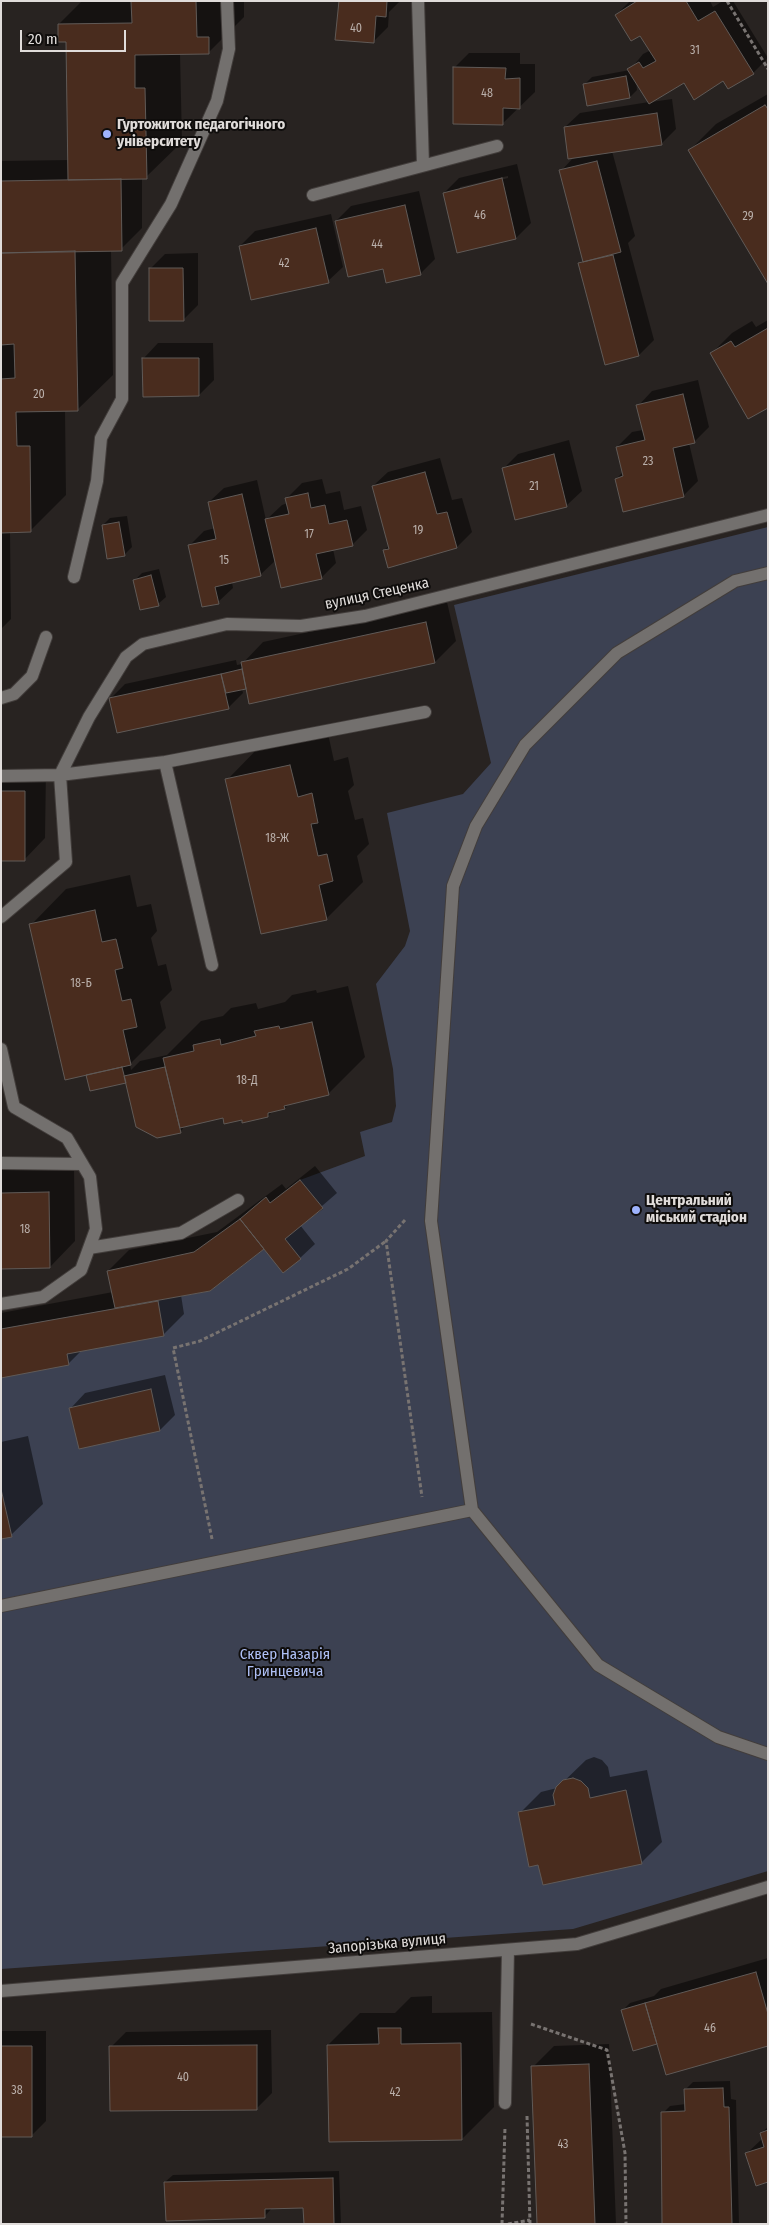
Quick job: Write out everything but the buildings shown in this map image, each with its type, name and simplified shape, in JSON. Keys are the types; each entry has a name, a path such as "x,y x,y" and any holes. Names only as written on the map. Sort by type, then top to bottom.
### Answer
{"street":[{"path":"74,577 97,481 101,438 122,399 122,283 171,204 217,101 229,49 227,1"},
{"path":"418,1 423,165"},
{"path":"313,195 497,146"},
{"name":"вулиця Стеценка","path":"60,775 89,718 126,657 143,644 227,624 301,626 365,616 768,515"},
{"path":"768,573 735,581 617,653 525,745 476,826 454,886 431,1221 472,1510 598,1665 718,1738 768,1754"},
{"path":"1,698 14,694 32,676 46,637"},
{"path":"1,776 60,775 165,762 425,712"},
{"path":"165,762 212,965"},
{"path":"1,917 66,862 60,775"},
{"path":"1,1048 14,1107 68,1138 90,1177 96,1229 81,1270 43,1297 1,1304"},
{"path":"1,1163 82,1164"},
{"path":"89,1248 181,1233 238,1200"},
{"path":"1,1606 472,1510"},
{"name":"Запорізька вулиця","path":"1,1991 577,1944 768,1887"},
{"path":"505,2103 508,1950"}],"path":[{"path":"727,1 768,69"},
{"path":"216,1562 173,1348 200,1341 348,1269 386,1241 433,1190"},
{"path":"386,1241 425,1520"},
{"path":"507,2016 607,2050 625,2152 626,2224"},
{"path":"502,2224 505,2103"},
{"path":"508,2224 530,2222 526,2114"}],"green space":[{"name":"Сквер Назарія Гринцевича","path":"768,527 768,1871 573,1929 1,1969 1,1329 210,1291 264,1249 266,1250 323,1209 300,1180 365,1156 360,1132 392,1122 396,1106 393,1069 376,984 405,946 410,931 387,813 463,794 491,763 454,605"}],"place":[{"name":"Гуртожиток педагогічного університету","path":"107,134"},
{"name":"Центральний міський стадіон","path":"636,1210"}]}
